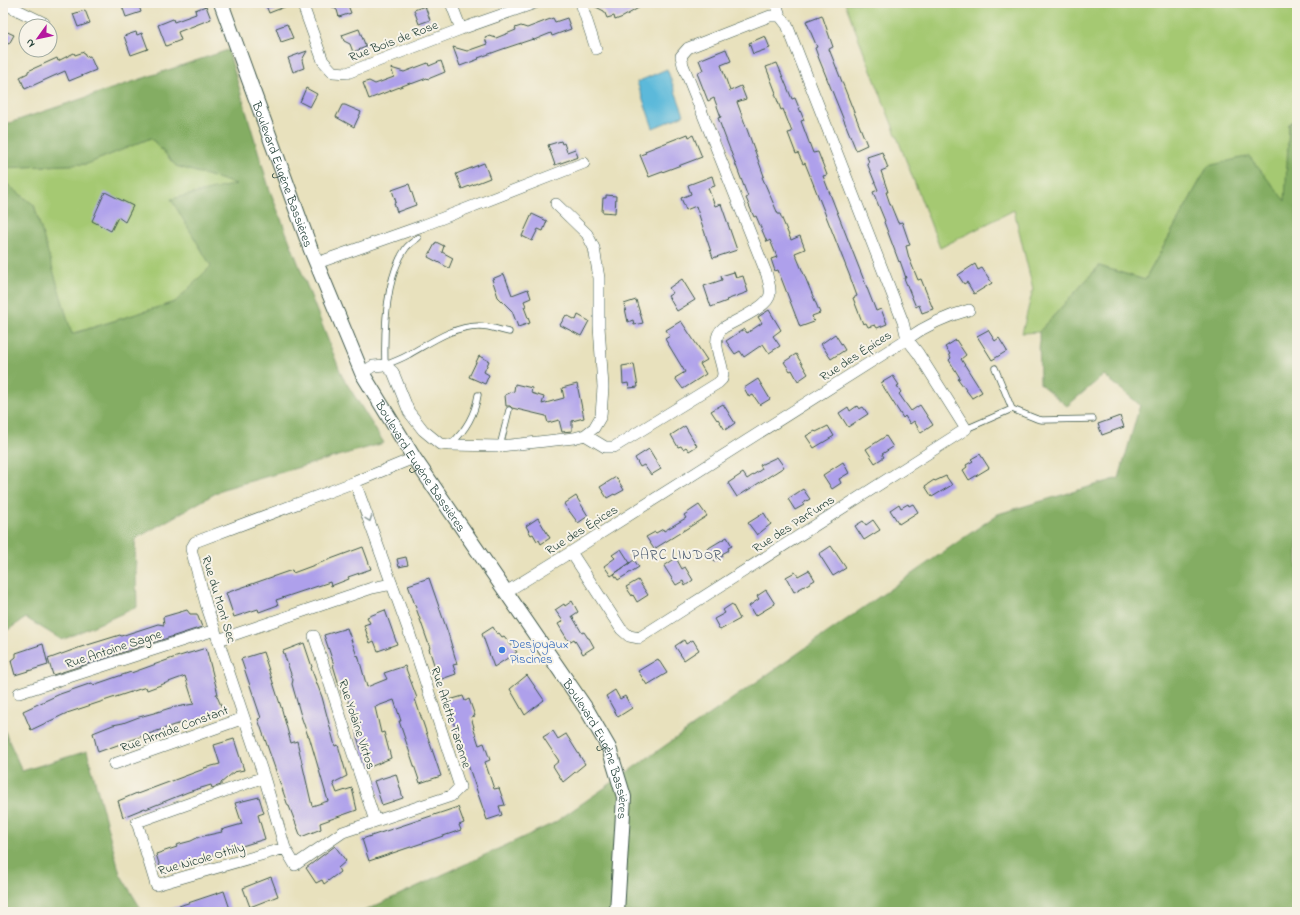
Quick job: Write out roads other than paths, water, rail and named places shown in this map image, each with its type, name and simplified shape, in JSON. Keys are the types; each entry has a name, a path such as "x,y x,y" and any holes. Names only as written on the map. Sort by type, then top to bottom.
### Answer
{"street":[{"path":"3,3 34,18"},
{"name":"Boulevard Eugène Bassières","path":"221,3 317,263 362,373 414,458 586,710 609,748 624,797 617,912"},
{"name":"Rue Bois de Rose","path":"302,3 323,61 333,72 347,73 461,29 535,3"},
{"path":"452,3 461,29"},
{"path":"581,3 596,49"},
{"name":"Rue des Épices","path":"506,592 906,339 903,322 787,25 780,16 776,3"},
{"path":"585,435 605,447 614,447 718,383 722,379 723,374 716,341 719,331 762,306 770,295 770,286 767,275 683,65 681,56 688,48 770,16 780,16"},
{"path":"317,263 422,226 584,163"},
{"path":"362,373 373,366 385,365 393,372 409,412 422,430 440,444 500,446 574,438 585,435 594,428 601,416 603,387 599,278 594,248 587,234 556,204"},
{"path":"966,429 918,352 906,339 921,329 957,313 969,310"},
{"name":"Rue des Parfums","path":"571,552 621,629 629,636 639,638 966,429"},
{"name":"Rue du Mont Sec","path":"295,865 285,848 264,777 206,604 191,548 195,542 356,482 414,458"},
{"name":"Rue Arlette Taranne","path":"295,865 343,832 451,796 460,786 356,482"},
{"name":"Rue Antoine Sagne","path":"19,693 392,584"},
{"name":"Rue Yolaine Virtos","path":"314,636 375,821"},
{"name":"Rue Armide Constant","path":"114,764 244,718"},
{"name":"Rue Nicole Othily","path":"264,777 137,822 141,836 156,885 285,848"}],"lane":[{"path":"418,238 406,248 396,267 389,292 386,311 385,365 407,356 425,344 443,335 465,327 491,327 509,332"},
{"path":"995,368 1012,409"},
{"path":"450,445 465,428 476,404 478,395"},
{"path":"966,429 1012,409 1042,420 1093,419"},
{"path":"500,446 509,410"}],"water":[{"path":"667,69 684,115 653,128 637,82"}],"place":[{"name":"Desjoyaux Piscines","path":"502,650"}],"district":[{"name":"PARC LINDOR","path":"677,554"}]}
